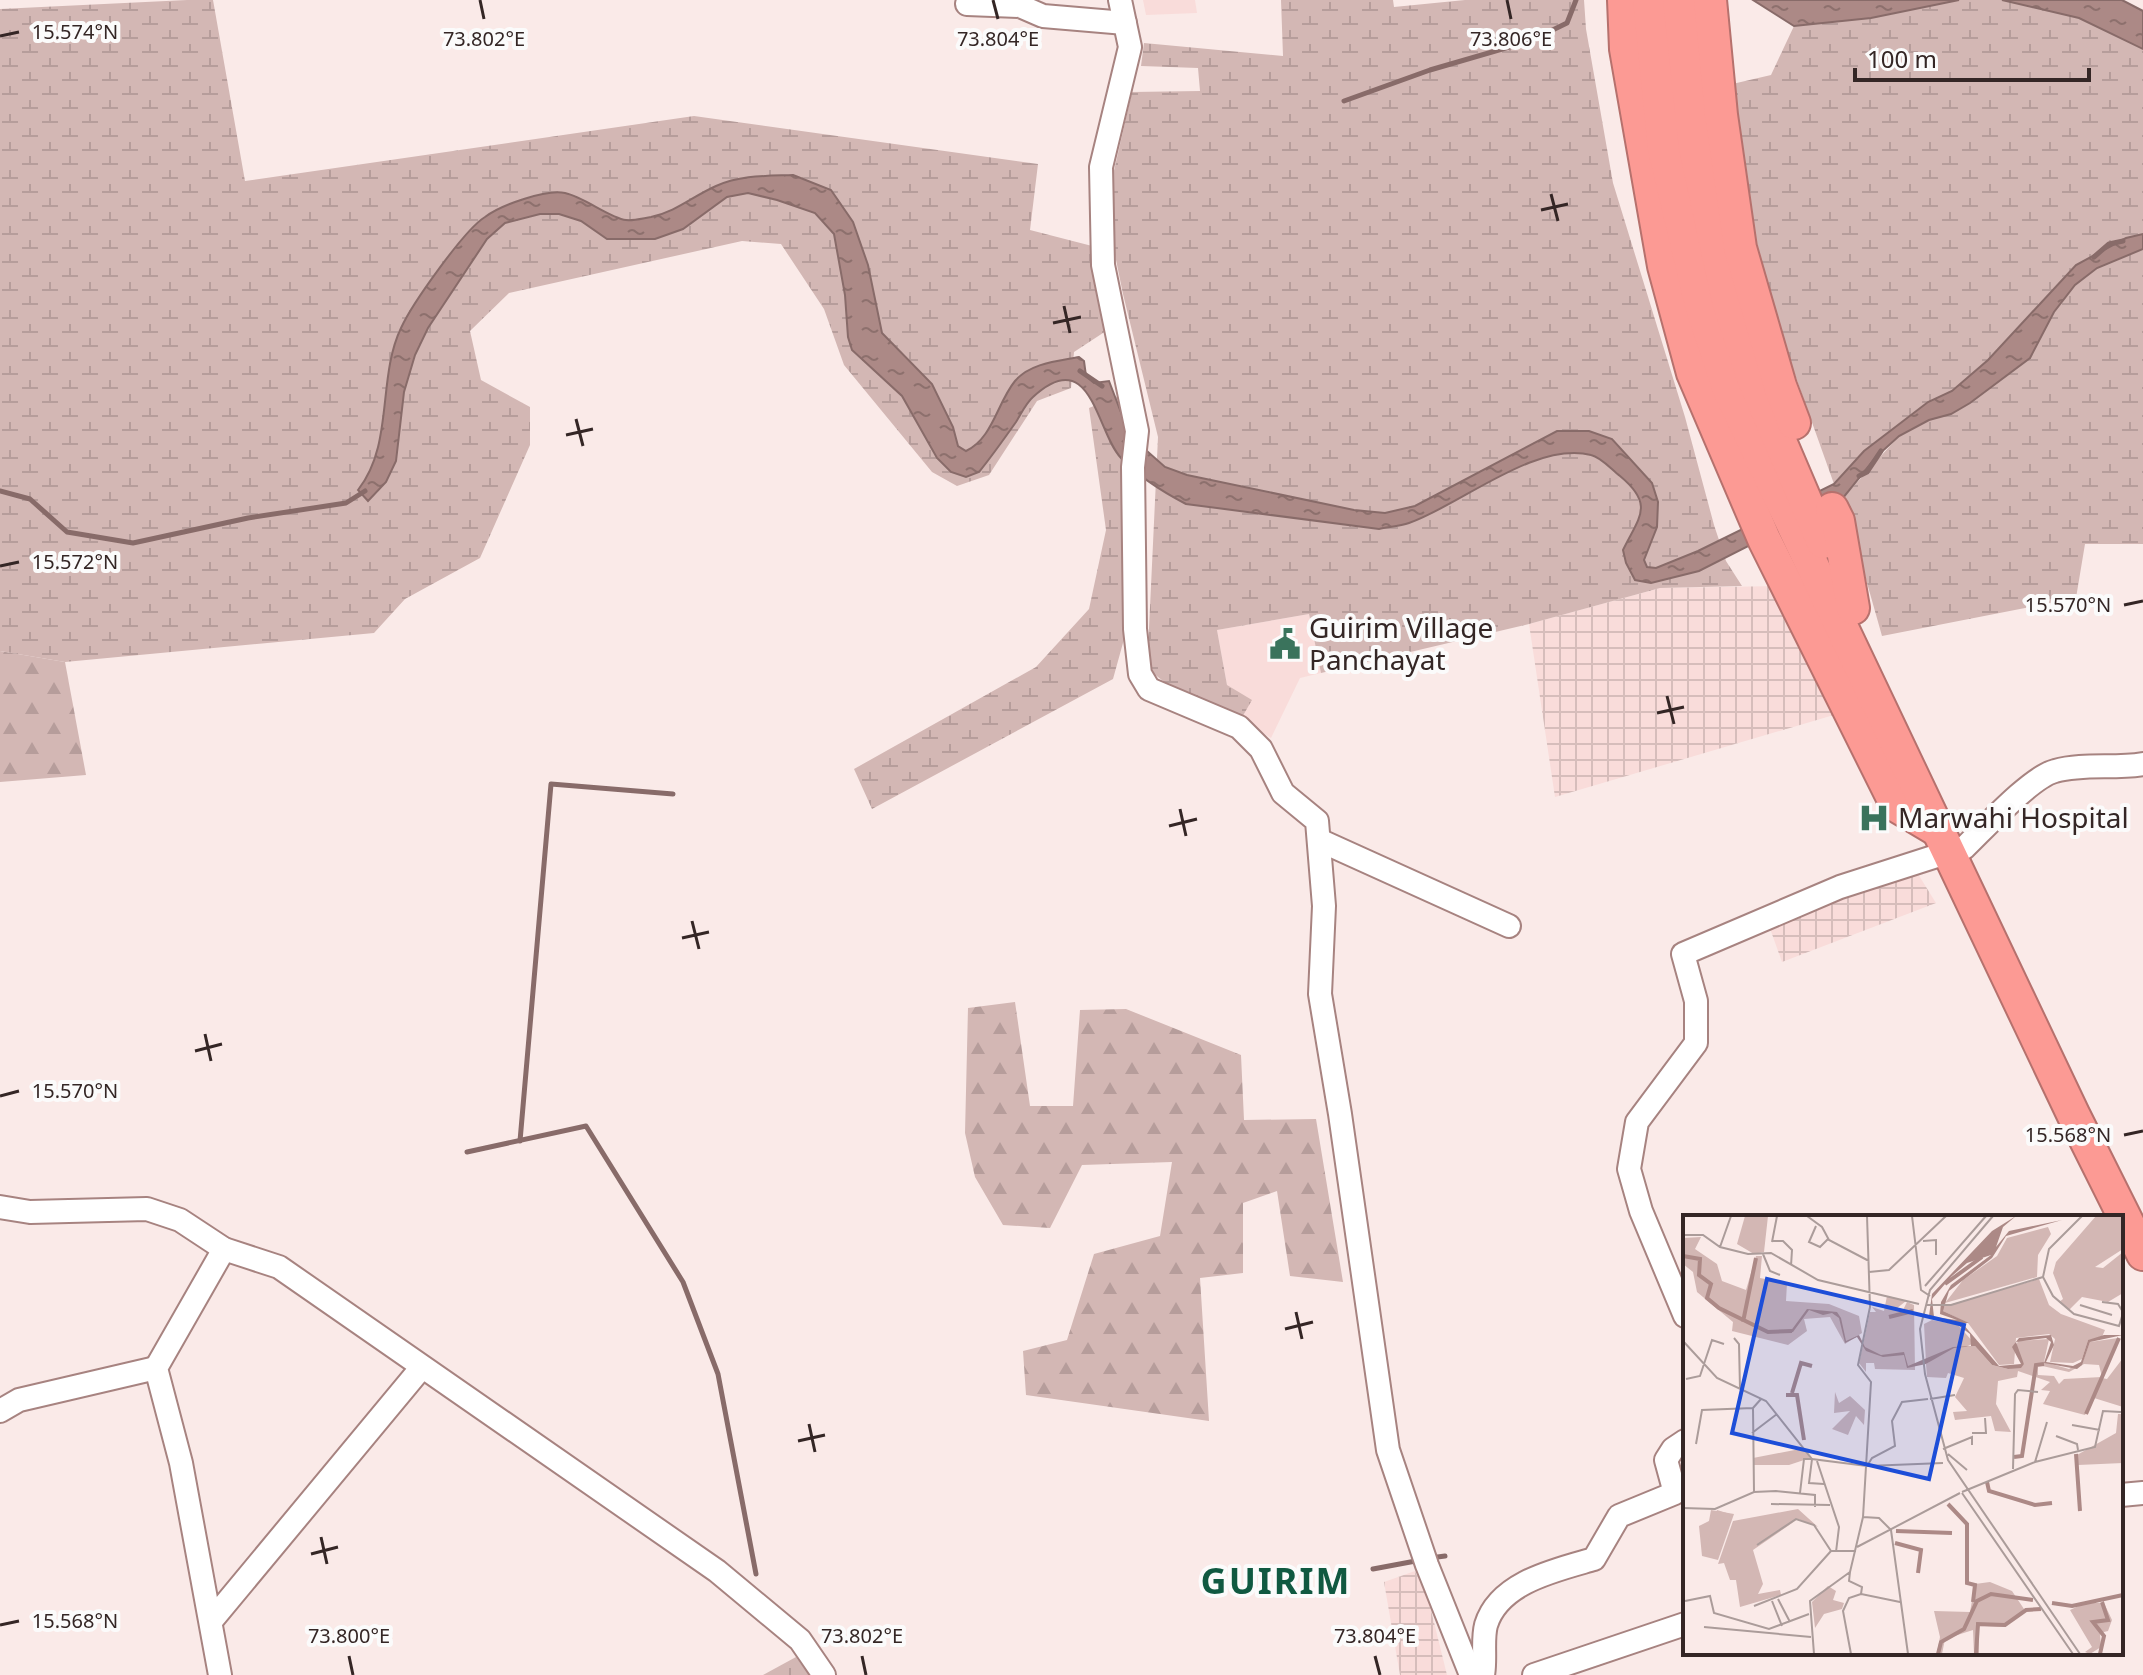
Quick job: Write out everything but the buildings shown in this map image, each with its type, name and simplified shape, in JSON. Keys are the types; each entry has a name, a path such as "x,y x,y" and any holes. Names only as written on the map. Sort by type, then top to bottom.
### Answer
{"highway":[{"path":"1624,0 1626,49 1664,266 1693,373 1758,524 1897,806 1951,844"},
{"path":"1649,0 1664,149 1701,305 1729,390 1951,844 2135,1239"},
{"path":"1679,0 1695,148 1728,301 1753,378 1951,844"},
{"path":"1710,0 1721,115 1740,248 1780,386 1817,479 1838,521 1853,608"}],"street":[{"path":"1120,0 1130,47 1101,167 1103,265 1137,431 1133,467 1135,629 1140,674 1149,689 1239,727 1261,749 1283,793 1317,821 1324,906 1320,994 1388,1450 1427,1565 1471,1675"},
{"path":"967,4 1020,6 1043,16 1125,23"},
{"path":"1683,1311 1641,1211 1629,1169 1637,1122 1696,1043 1696,1001 1683,954 1951,844 2052,771 2082,766 2125,767 2143,764"},
{"path":"1319,840 1509,926"},
{"path":"0,1207 30,1212 147,1209 180,1220 224,1249 279,1267 717,1571 800,1640 824,1675"},
{"path":"220,1675 181,1463 156,1368 224,1249"},
{"path":"212,1620 422,1367"},
{"path":"0,1411 19,1400 156,1368"},
{"path":"1483,1675 1487,1625 1506,1593 1545,1573 1594,1559 1619,1516 1675,1493 1666,1460 1673,1449 1683,1442"},
{"path":"2123,1495 2143,1493"},
{"path":"1534,1675 1683,1625"}],"shaded area":[{"path":"1143,0 1195,0 1197,13 1146,15"},
{"path":"1784,586 1844,712 1555,797 1529,624 1660,588"},
{"path":"1309,614 1321,673 1300,678 1271,738 1241,719 1227,685 1217,630"},
{"path":"1918,874 1936,903 1782,962 1767,920"},
{"path":"1415,1571 1429,1602 1447,1675 1400,1675 1384,1582"}],"green space":[{"path":"213,0 245,181 694,116 1038,164 1030,230 1096,247 1106,331 1074,352 1071,388 1037,401 989,475 957,486 932,472 844,365 824,309 781,244 742,241 509,293 470,331 481,380 530,407 530,445 480,558 405,599 374,633 65,662 0,651 0,9"},
{"path":"1281,0 1393,0 1394,7 1465,0 1584,0 1586,29 1613,183 1685,417 1714,525 1726,561 1742,586 1660,588 1529,624 1321,673 1309,614 1217,630 1227,685 1252,700 1241,719 1183,697 1153,673 1148,650 1158,437 1114,250 1113,175 1132,92 1200,91 1198,68 1141,66 1144,43 1283,56"},
{"path":"1959,0 2002,0 2079,18 2143,49 2143,234 2126,238 2076,265 1988,360 1952,392 1928,402 1864,451 1834,484 1754,260 1728,85 1771,75 1794,26 1871,18"},
{"path":"2143,249 2143,544 2085,544 2076,598 1882,636 1843,498 1899,436 1970,403 2030,358 2054,312 2075,285 2097,268"},
{"path":"1118,396 1131,614 1113,679 872,809 854,769 1036,667 1089,609 1106,530 1089,408"},
{"path":"0,651 65,662 86,775 0,782"},
{"path":"1015,1002 1030,1106 1073,1106 1080,1010 1126,1009 1241,1055 1244,1120 1316,1119 1343,1282 1290,1276 1277,1191 1243,1203 1243,1273 1200,1278 1209,1421 1026,1395 1023,1351 1067,1340 1094,1254 1160,1236 1172,1162 1082,1165 1050,1228 1003,1225 975,1177 965,1133 968,1008"},
{"path":"796,1657 809,1675 763,1675"}],"water":[{"path":"1753,0 1959,0 1871,18 1794,26"},
{"path":"2002,0 2122,0 2143,11 2143,49 2079,18"},
{"path":"793,175 831,190 853,222 868,265 882,333 932,384 953,427 958,446 966,451 983,438 1009,390 1021,375 1045,364 1079,357 1084,361 1086,376 1094,383 1109,381 1130,436 1165,467 1187,475 1354,510 1385,513 1415,506 1557,431 1589,431 1612,439 1652,483 1658,502 1657,527 1644,560 1647,567 1656,568 1698,551 1834,484 1864,451 1928,402 1952,391 1988,360 2076,265 2126,238 2143,234 2143,249 2097,268 2075,285 2054,312 2030,358 1970,403 1899,436 1876,457 1843,498 1699,571 1651,583 1635,580 1623,550 1638,520 1641,503 1631,486 1599,458 1591,455 1569,453 1546,457 1498,477 1429,514 1405,524 1379,529 1186,504 1152,484 1121,458 1112,446 1090,398 1080,386 1068,380 1053,383 1030,399 979,472 966,477 951,472 937,458 902,396 852,350 834,234 815,213 748,193 727,197 683,229 655,239 607,239 581,221 559,214 540,214 505,223 487,239 428,328 415,355 404,392 396,461 386,482 368,501 358,490 377,453 389,368 401,328 439,268 485,217 524,199 557,192 572,195 620,218 635,220 668,211 725,182"}],"waterway":[{"path":"1344,101 1430,70 1530,41 1567,23 1576,0"},
{"path":"2094,257 2109,244 2123,241"},
{"path":"1080,371 1102,386"},
{"path":"1859,476 1867,472 1881,451"},
{"path":"0,491 30,499 67,532 133,543 248,518 346,503 365,491"},
{"path":"520,1141 551,784 673,794"},
{"path":"467,1152 586,1126 683,1282 718,1374 756,1574"},
{"path":"1430,1558 1445,1556"},
{"path":"1373,1569 1421,1560"}],"place":[{"name":"Guirim Village Panchayat","path":"1285,644"},
{"name":"Marwahi Hospital","path":"1874,818"}],"district":[{"name":"GUIRIM","path":"1276,1581"}]}
